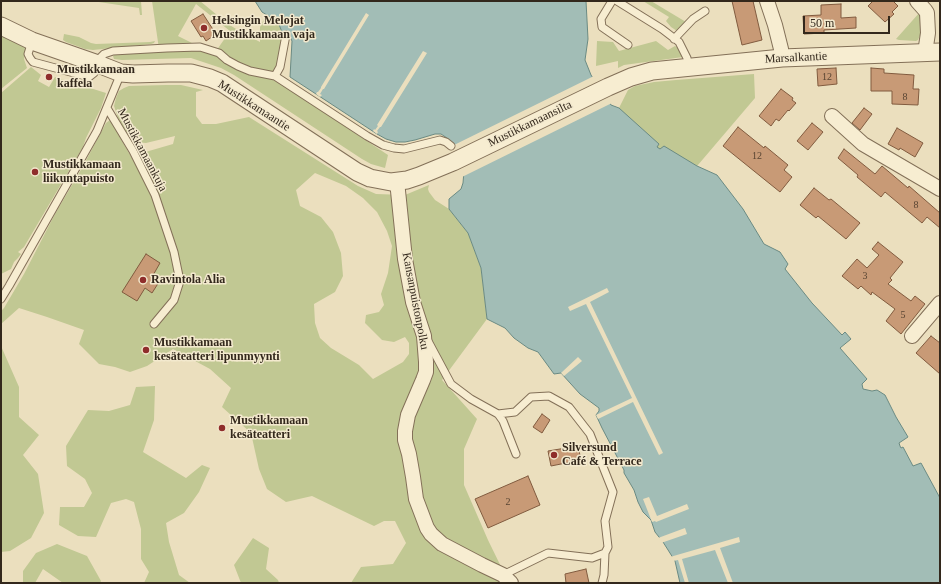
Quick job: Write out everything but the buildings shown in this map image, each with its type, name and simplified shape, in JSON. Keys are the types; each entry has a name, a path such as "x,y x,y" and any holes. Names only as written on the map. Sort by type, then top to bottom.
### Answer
{"street":[{"path":"767,1 777,31 782,58"},
{"path":"921,2 927,13 928,33 933,52"},
{"name":"Mustikkamaantie","path":"1,26 32,41 121,73 191,74 210,78 222,83 357,172 370,178 381,181 407,180 419,176 452,154"},
{"name":"Marsalkantie","path":"608,87 631,77 652,71 782,58 933,52"},
{"name":"Mustikkamaansilta","path":"452,154 608,87"},
{"path":"832,116 863,144 940,189"},
{"name":"Kansanpuistonpolku","path":"397,181 406,266 413,302 424,336 426,362 426,372 408,415 405,430 405,440 409,454 416,499 427,528 442,544 507,579"},
{"path":"912,336 940,304"}],"lane":[{"path":"612,1 601,20 602,27 628,45"},
{"path":"617,1 653,23 679,42 687,58 689,68"},
{"path":"674,39 693,19 706,11"},
{"path":"275,76 280,67 286,35"},
{"path":"98,64 104,54 114,51 200,47 219,53 227,60 250,71 275,76 383,145 404,149 440,140 446,142 452,154"},
{"name":"Mustikkamaankuja","path":"121,73 107,108 133,151 155,195 174,252 180,281 174,300 154,324"},
{"path":"1,299 98,131 107,108"},
{"path":"424,336 430,344 451,384 471,399 498,414 503,422 516,454"},
{"path":"498,414 515,412 531,397 549,396 569,407 590,434 613,492 605,521 608,547 602,583"},
{"path":"507,579 548,553 592,558 606,552"}],"green space":[{"path":"92,1 141,1 142,15 140,15 139,8"},
{"path":"152,1 200,1 228,24 260,42 260,27 266,15 278,22 282,32 278,66 272,77 388,155 385,168 371,164 362,159 221,68 191,58 122,60 114,59 113,56 115,54 159,49","holes":["196,4 230,31 214,54 178,36"]},
{"path":"643,1 651,1 686,22 677,31 666,21 669,17"},
{"path":"920,12 923,18 921,33 918,40 896,39"},
{"path":"1,31 27,44 24,59 27,68 1,89"},
{"path":"64,34 79,37 96,44 155,41 151,44 93,50 85,49 66,42 63,40"},
{"path":"597,41 613,42 619,51 656,41 668,50 675,46 678,48 683,57 624,65 618,68 618,61 596,66"},
{"name":"Mustikkamaan liikuntapuisto","path":"31,67 41,75 38,81 49,87 55,77 106,93 101,108 83,147 24,247 18,252 21,254 14,262 11,269 1,274 1,93"},
{"path":"754,74 755,98 692,172 664,159 614,110 619,108 628,90 635,86 654,82"},
{"path":"181,85 203,90 196,92 196,116 202,124 216,124 249,117 358,186 376,194 405,195 429,185 429,192 435,200 449,209 468,233 481,268 487,319 442,380 477,419 464,449 464,485 509,583 351,583 361,567 393,564 406,543 395,521 384,521 374,526 312,496 286,502 267,489 259,469 251,433 222,407 231,388 210,369 173,349 147,366 130,372 99,364 79,344 84,330 19,308 1,324 1,311 24,274 55,214 106,123 110,120 133,160 142,153 173,144 175,136 146,143 135,142 124,129 114,106 119,91 129,86","holes":["315,173 346,186 363,198 377,212 387,231 392,246 388,273 381,294 384,305 379,312 366,315 365,323 382,340 394,342 405,337 409,343 409,354 403,362 373,379 359,365 331,348 320,338 315,323 314,304 335,292 343,276 341,253 333,232 321,217 300,206 296,190"]},
{"path":"1,346 19,387 19,417 39,435 23,455 38,474 44,513 31,538 10,551 1,552"},
{"path":"155,386 154,420 143,452 186,478 202,465 210,468 199,492 184,513 166,523 169,542 179,575 190,583 144,583 149,572 141,559 141,529 134,502 126,499 111,503 96,537 78,536 59,525 60,507 84,507 92,493 85,479 67,466 66,446 88,410 109,411 130,405 136,387"},
{"path":"253,538 269,548 266,569 278,580 279,583 241,583 234,565"},
{"path":"57,544 87,556 101,581 100,583 63,583 43,569 35,583 23,583 23,571 36,553"}],"water":[{"path":"255,1 586,1 588,39 585,60 591,75 611,105 619,108 659,144 657,147 660,149 664,146 697,166 717,175 743,209 764,244 780,252 788,264 785,269 812,303 842,335 845,332 851,339 840,348 867,379 862,384 863,389 872,391 877,390 885,395 908,437 899,443 901,448 903,447 913,466 921,463 940,498 940,583 680,583 675,561 655,532 651,520 643,512 634,490 602,428 596,415 599,408 580,394 561,373 554,374 538,352 528,348 514,338 505,328 487,319 481,268 468,233 449,209 449,199 461,189 463,183 464,171 455,147 441,134 435,134 405,142 396,142 386,139 290,77 292,41 290,37 282,32 278,22 262,12"}],"pier":[{"path":"366,13 369,15 320,94 322,95 320,97 316,94 317,92 321,88"},
{"path":"423,51 427,53 381,127 377,131 377,134 373,131 374,129 375,130 378,126 377,125"},
{"path":"594,76 612,103 462,177 462,171 452,146"},
{"path":"607,288 609,292 590,302 663,453 659,455 633,402 598,419 596,415 632,398 586,304 570,311 568,307"},
{"path":"578,357 582,361 564,376 561,373"},
{"path":"649,497 657,516 687,504 689,509 656,522 652,522 643,499"},
{"path":"685,528 687,534 661,543 658,538"},
{"path":"739,537 740,542 720,548 733,583 728,583 715,550 682,559 689,583 685,583 678,560 673,561 670,557"}],"place":[{"name":"Helsingin Melojat Mustikkamaan vaja","path":"204,28"},
{"name":"Mustikkamaan kaffela","path":"49,77"},
{"name":"Mustikkamaan liikuntapuisto","path":"35,172"},
{"name":"Ravintola Alia","path":"143,280"},
{"name":"Mustikkamaan kesäteatteri lipunmyynti","path":"146,350"},
{"name":"Mustikkamaan kesäteatteri","path":"222,428"},
{"name":"Silversund Café & Terrace","path":"554,455"}]}
